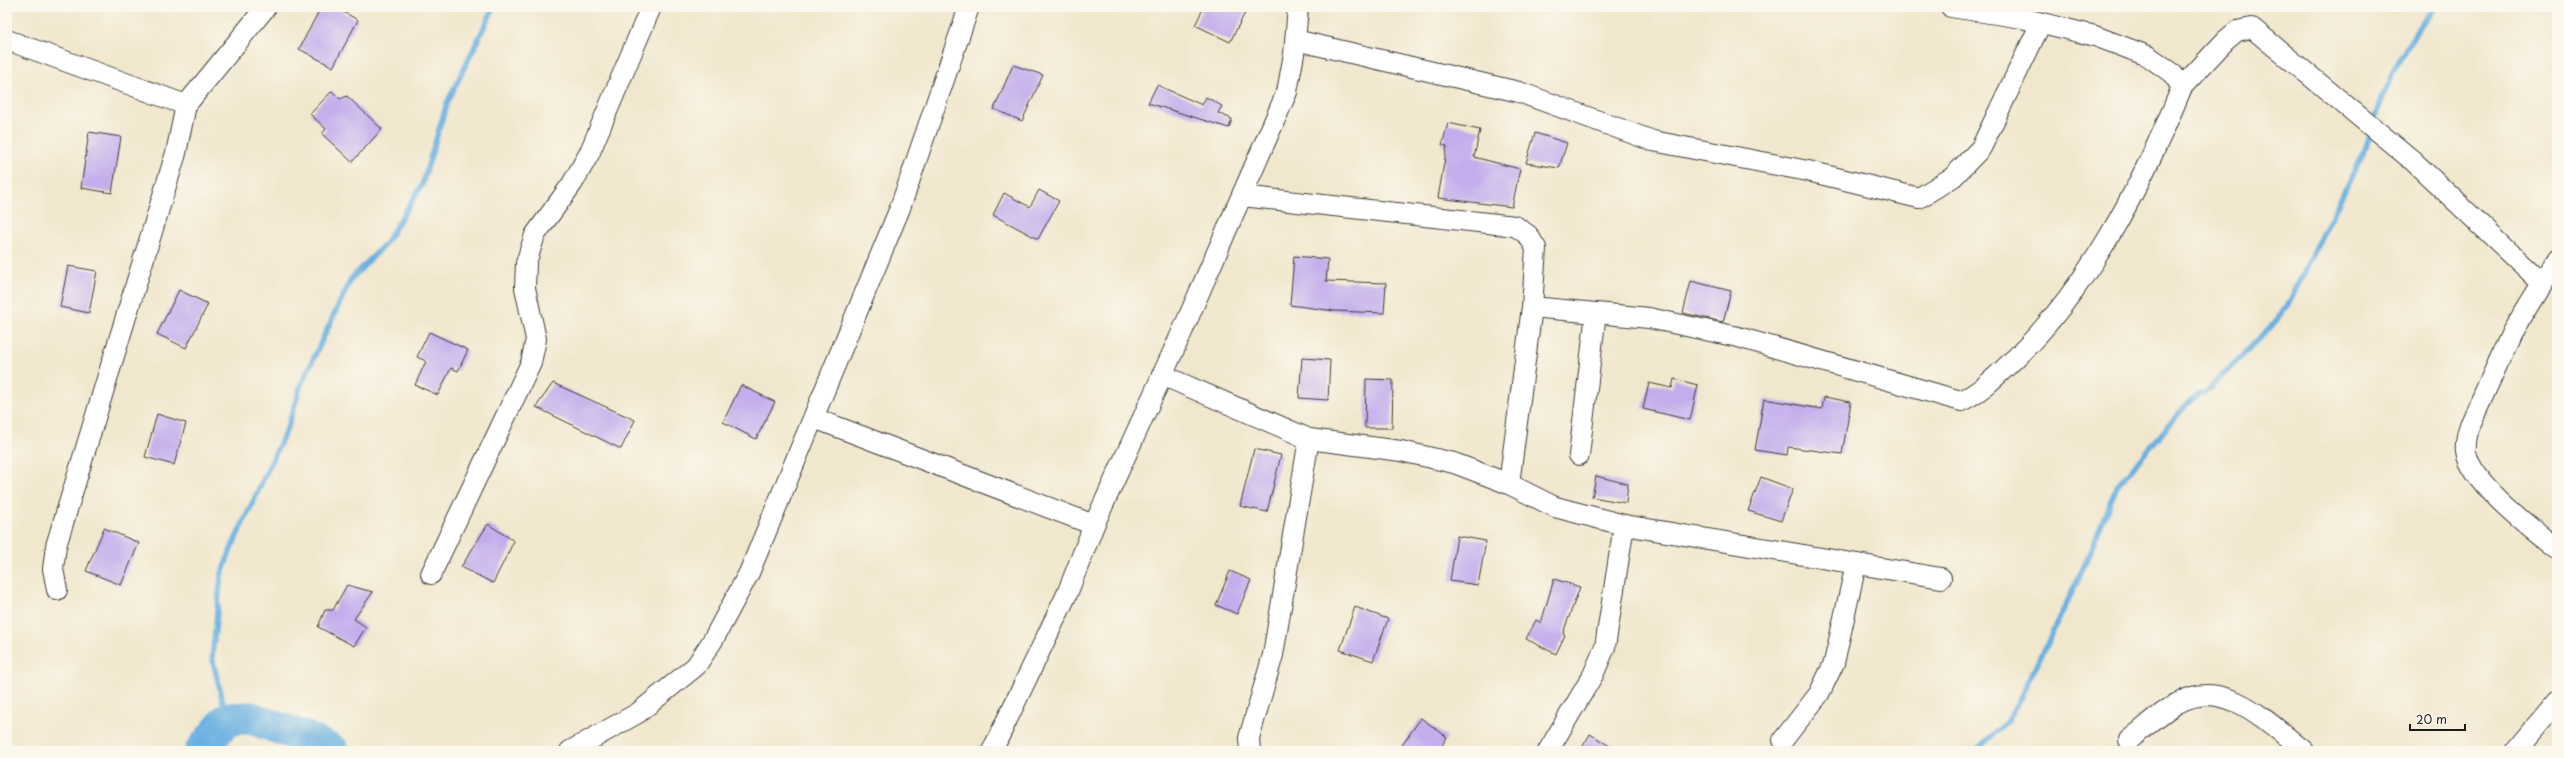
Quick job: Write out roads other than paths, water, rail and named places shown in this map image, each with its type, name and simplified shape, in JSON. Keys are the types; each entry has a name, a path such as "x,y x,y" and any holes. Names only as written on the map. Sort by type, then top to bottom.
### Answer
{"street":[{"path":"57,590 53,569 56,546 176,153 186,105 266,7"},
{"path":"431,574 531,363 536,339 525,288 526,264 535,235 572,184 589,154 651,7"},
{"path":"570,751 638,712 696,666 713,640 749,573 900,208 969,7"},
{"path":"992,751 1067,594 1094,525 1242,196 1287,92 1295,40 1298,7"},
{"path":"1951,7 2023,13 2041,23 2095,36 2148,56 2172,73 2182,87"},
{"path":"1295,40 1519,92 1653,141 1808,170 1919,198 1953,177 1981,148 2041,23"},
{"path":"1532,307 1649,318 1738,337 1961,401 1975,395 2035,340 2081,279 2136,188 2182,87 2226,40 2238,30 2252,28 2412,160 2542,283"},
{"path":"7,40 186,105"},
{"path":"1242,196 1514,226 1528,235 1536,248 1532,307 1509,484"},
{"path":"2557,259 2512,332 2470,425 2466,439 2466,453 2472,467 2483,482 2511,512 2557,549"},
{"path":"1579,455 1596,313"},
{"path":"1162,375 1309,439 1424,456 1454,462 1509,484 1555,507 1624,525 1941,578"},
{"path":"814,418 1094,525"},
{"path":"1250,751 1250,738 1273,655 1309,439"},
{"path":"1548,751 1593,675 1605,647 1624,525"},
{"path":"1783,740 1818,694 1834,663 1856,564"},
{"path":"2129,740 2178,703 2195,695 2217,695 2236,700 2304,751"},
{"path":"2515,751 2557,701"}],"waterway":[{"path":"227,719 212,657 221,576 231,549 288,426 301,385 351,279 385,244 422,185 447,103 494,7"},
{"path":"2373,122 2391,76 2406,47 2435,7"},
{"path":"1975,751 2009,720 2079,578 2117,486 2187,404 2210,388 2270,328 2287,307 2366,147 2371,131"},
{"path":"201,751 227,719 251,718 306,738 333,751"}]}
